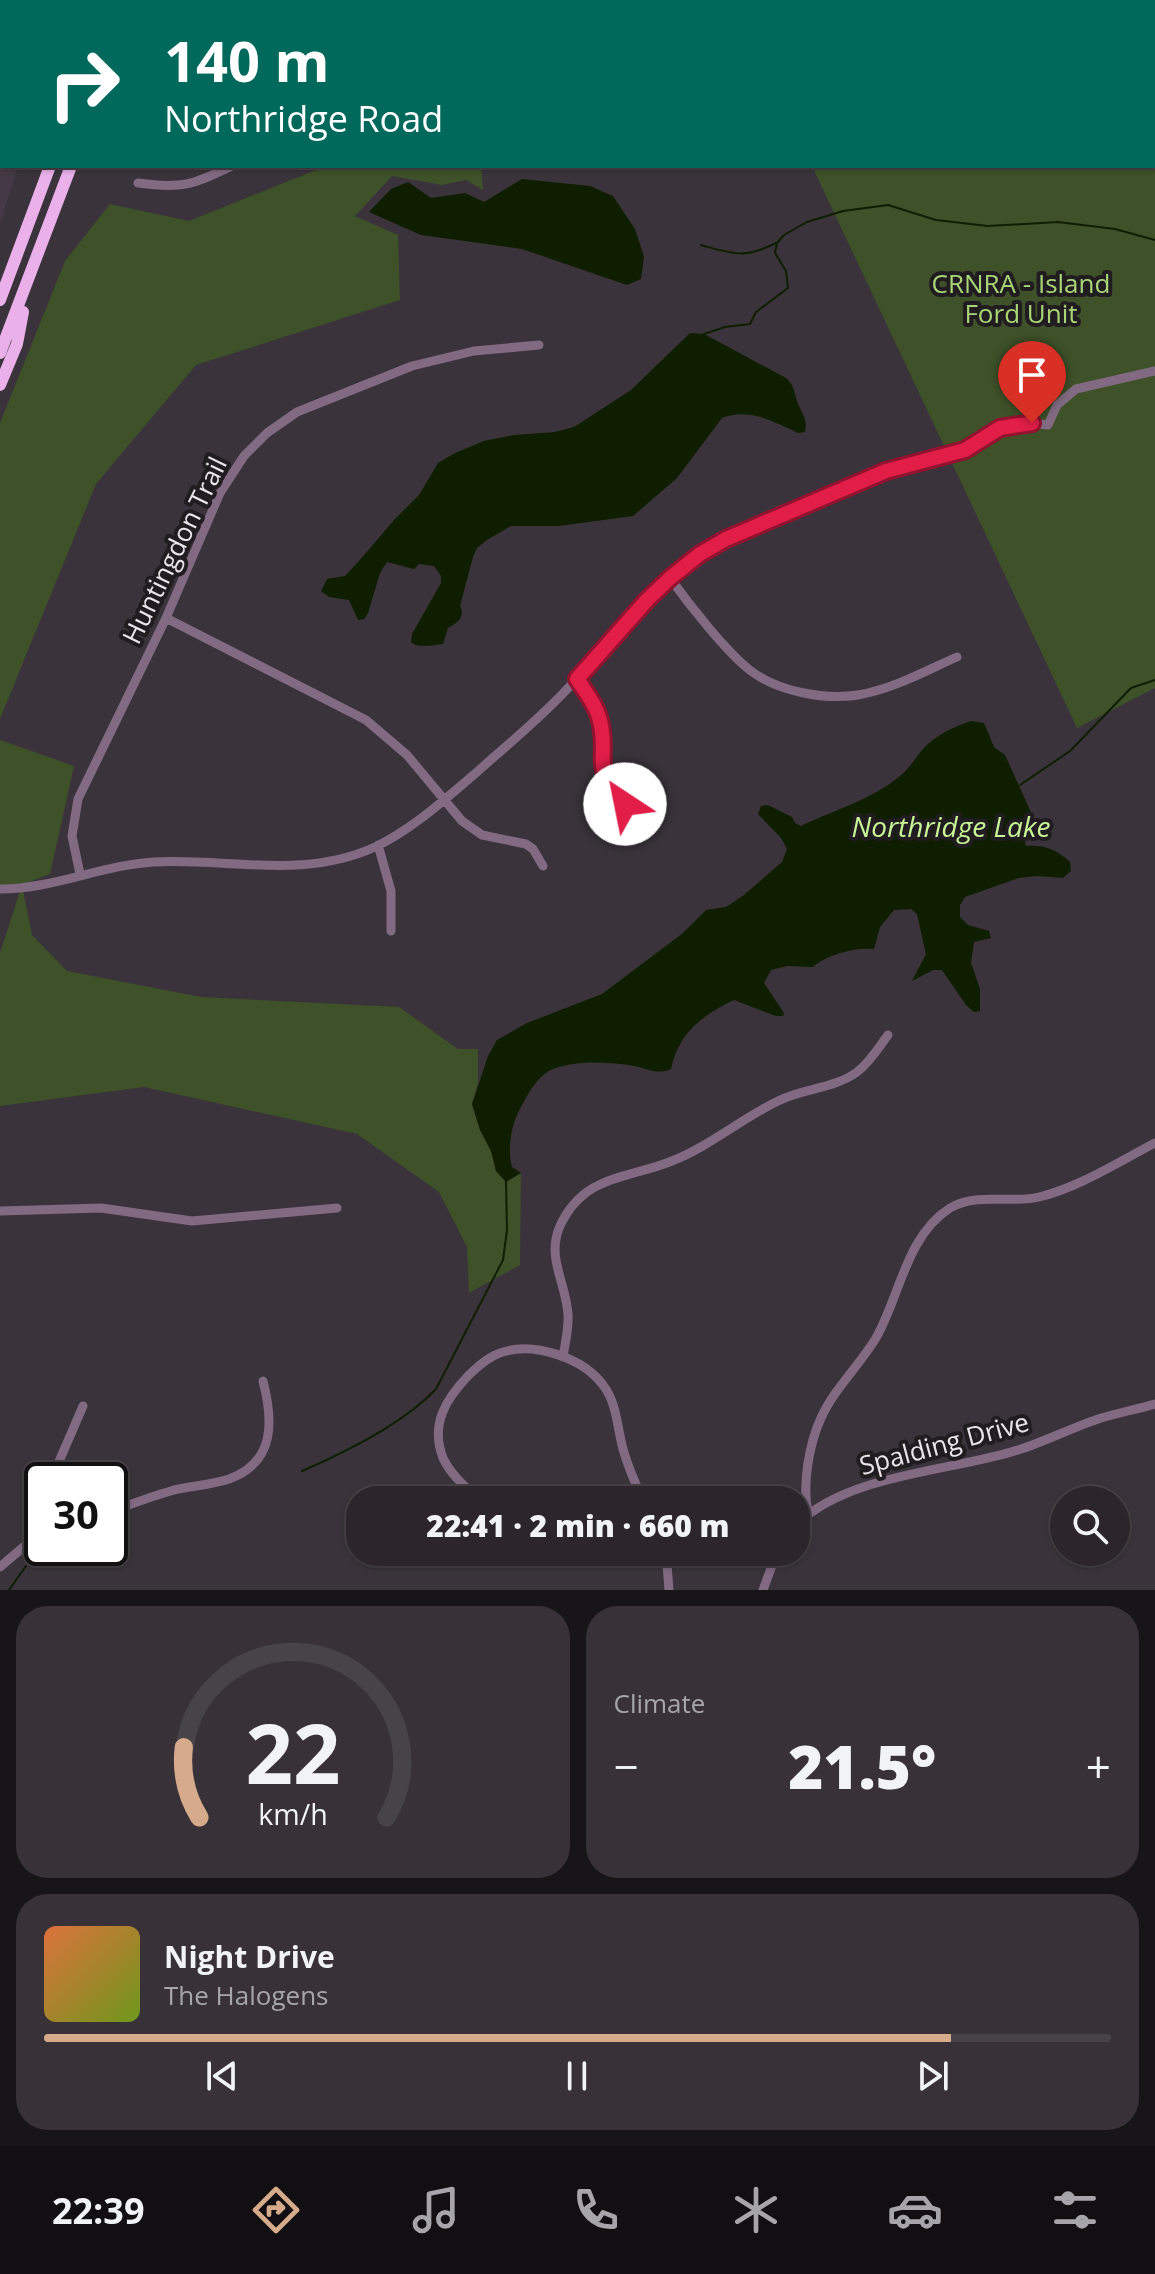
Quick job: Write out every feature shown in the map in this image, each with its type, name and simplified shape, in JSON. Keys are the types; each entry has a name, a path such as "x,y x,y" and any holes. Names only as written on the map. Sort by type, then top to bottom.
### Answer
{"highway":[{"path":"0,300 49,168"},
{"path":"0,353 70,168"},
{"path":"0,385 17,344 28,283"}],"street":[{"path":"138,183 179,187 228,168"},
{"name":"Huntingdon Trail","path":"80,874 72,836 78,799 166,618 218,497 253,445 282,421 316,403 440,357 539,345"},
{"path":"0,889 40,886 80,874 157,862 303,866 342,859 378,845 412,824 508,744 577,679 647,600 700,554 726,539 860,481 965,450 1000,428 1032,423 1048,425 1057,405 1076,389 1155,371"},
{"path":"670,578 742,663 761,678 783,687 826,696 858,695 904,681 957,657"},
{"path":"166,618 366,720 407,755 474,830 526,844 533,849 543,866"},
{"path":"577,679 593,701 599,717 601,762 607,782 625,804 650,821"},
{"path":"378,845 391,891 391,931"},
{"path":"563,1357 568,1314 554,1248 560,1225 592,1188 606,1180 696,1151 780,1100 850,1077 868,1063 888,1035"},
{"path":"807,1486 820,1419 875,1339 892,1307 917,1243 927,1228 953,1206 969,1201 1027,1199 1049,1194 1155,1143"},
{"path":"0,1211 101,1208 192,1221 337,1208"},
{"path":"466,1486 450,1469 440,1445 438,1422 449,1396 479,1366 502,1352 528,1349 563,1357 593,1374 610,1397 636,1486"},
{"path":"128,1506 176,1490 226,1480 245,1470 262,1452 270,1430 270,1409 263,1381"},
{"name":"Spalding Drive","path":"810,1512 865,1485 972,1463 1021,1449 1102,1418 1155,1404"},
{"path":"59,1462 83,1406"},
{"path":"0,1567 24,1547"},
{"path":"667,1566 669,1590"},
{"path":"763,1590 772,1566"}],"shaded area":[{"path":"0,168 17,168 0,224"}],"green space":[{"path":"321,168 481,168 483,190 466,180 442,185 392,176 355,216 398,235 400,300 196,365 96,484 0,719 0,423 65,261 110,204 189,221"},
{"name":"CRNRA - Island Ford Unit","path":"813,168 1155,168 1155,688 1077,728"},
{"path":"0,740 74,766 50,874 22,885 0,885"},
{"path":"22,885 32,935 67,971 201,997 399,1007 458,1049 478,1049 478,1083 472,1104 480,1130 491,1151 496,1171 506,1181 521,1173 520,1265 469,1293 467,1247 439,1192 357,1134 144,1087 0,1106 0,953"}],"water":[{"path":"522,179 590,186 613,196 635,229 644,257 641,279 627,285 522,249 421,235 369,212 391,189 408,182 431,198 465,193 484,202"},
{"path":"690,333 704,334 786,378 805,419 805,432 798,433 752,415 722,418 677,478 633,516 559,526 511,526 487,540 477,548 473,557 460,606 461,616 448,628 443,644 422,646 411,642 412,634 441,583 441,576 434,566 419,564 414,569 387,562 364,619 358,620 349,600 329,597 321,591 327,579 345,576 359,561 419,495 438,463 484,441 574,427 631,390"},
{"name":"Northridge Lake","path":"971,721 984,723 994,747 1005,755 1034,819 1026,831 1026,846 1055,851 1070,862 1071,871 1063,878 1019,878 965,897 960,905 960,917 968,925 989,931 991,938 974,942 971,963 980,989 980,1011 974,1012 966,1005 942,970 933,970 912,981 926,954 917,914 911,909 894,910 880,927 874,949 841,953 813,967 787,966 771,970 764,983 783,1016 734,1000 702,1019 679,1046 671,1069 657,1071 594,1063 573,1064 548,1072 530,1091 515,1121 510,1145 511,1160 512,1167 521,1173 506,1182 496,1171 472,1104 488,1056 497,1040 527,1023 602,994 683,933 706,910 726,907 782,862 787,849 758,814 761,806 768,805 792,817 801,826 889,784 934,739"}],"waterway":[{"path":"704,334 750,324 756,312 788,288 786,271 775,253 777,243 784,235 807,222 843,211 888,205 936,220 988,226 1058,222 1115,229 1155,240"},
{"path":"701,245 747,253 776,243"},
{"path":"1020,785 1070,751 1131,688 1155,680"},
{"path":"302,1471 391,1425 436,1389 503,1260 507,1230 506,1182"},
{"path":"9,1590 26,1566"}],"route":[{"path":"625,804 603,773 599,717 593,701 577,679 670,578 700,554 726,539 858,482 916,462 965,450 1000,428 1032,423"}]}
